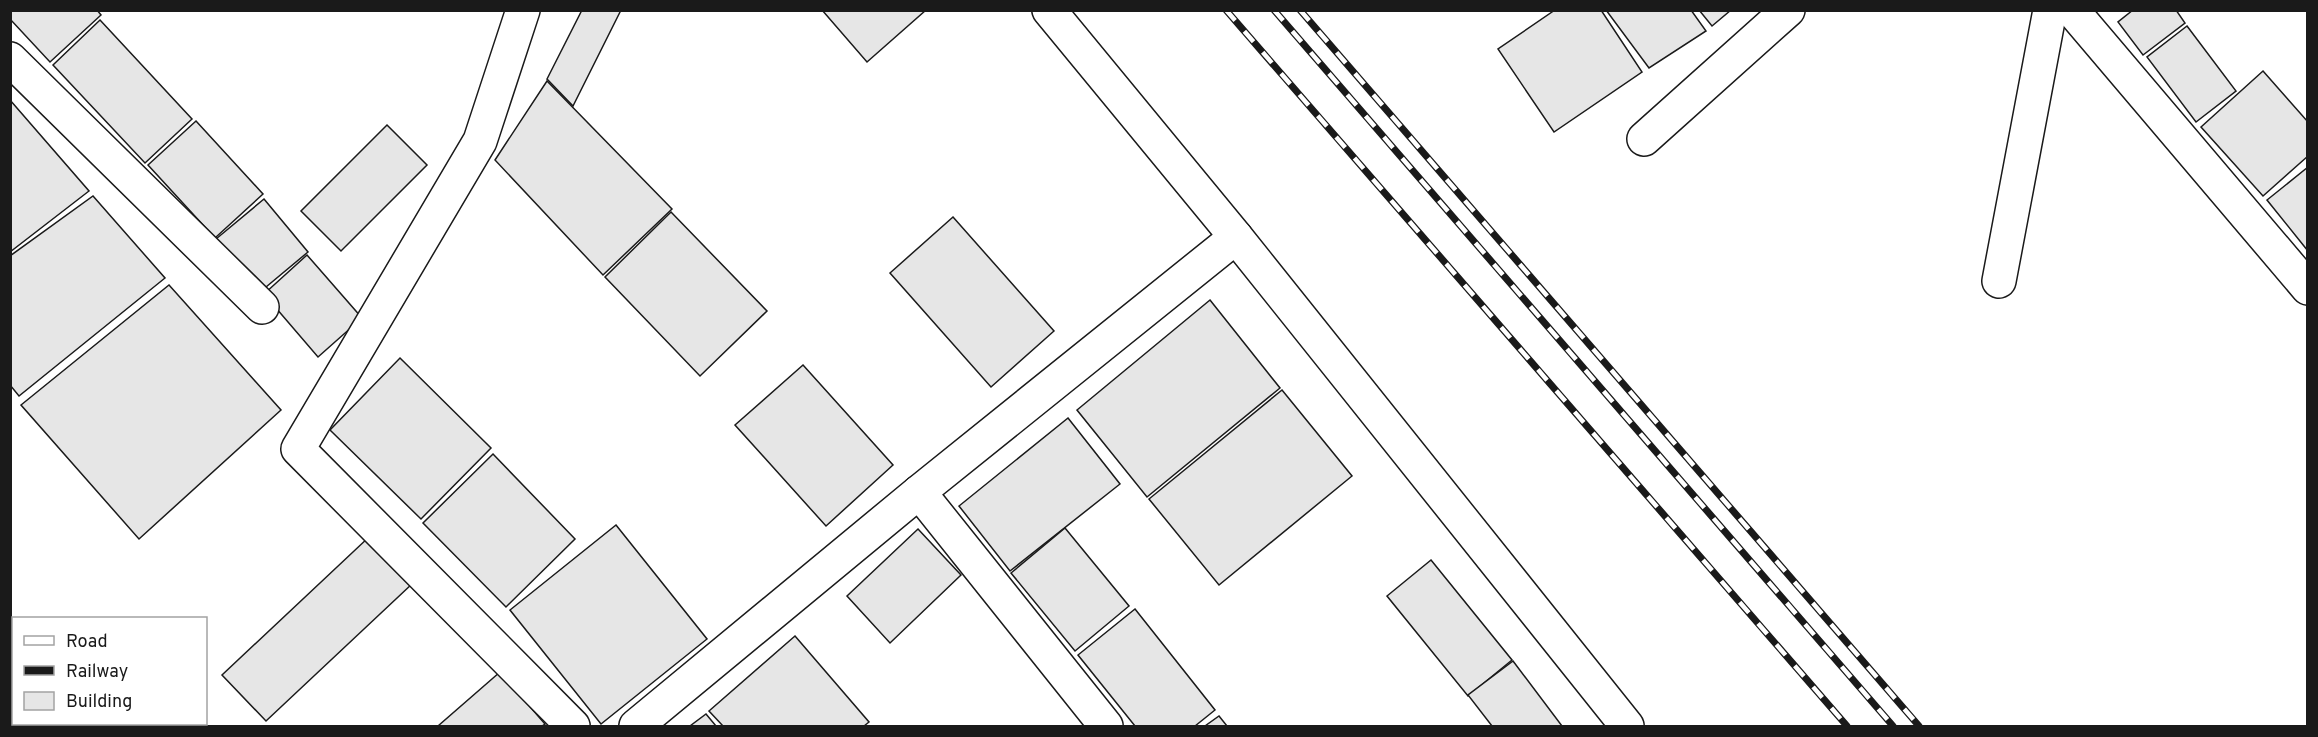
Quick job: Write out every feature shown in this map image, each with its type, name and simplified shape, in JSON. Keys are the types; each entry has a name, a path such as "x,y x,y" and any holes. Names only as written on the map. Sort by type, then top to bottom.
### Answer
{"street":[{"path":"523,10 480,141 298,448 573,726"},
{"path":"1049,10 1236,237 1627,726"},
{"path":"1644,139 1788,10"},
{"path":"1999,281 2050,10"},
{"path":"2072,10 2307,288"},
{"path":"10,58 261,307"},
{"path":"636,726 919,492 1236,237"},
{"path":"919,492 1106,726"}],"building":[{"path":"10,10 97,10 101,15 50,62 10,19"},
{"path":"582,10 621,10 573,106 547,79"},
{"path":"822,10 926,10 867,62"},
{"path":"1555,10 1601,10 1642,72 1554,132 1498,49"},
{"path":"1606,10 1691,10 1706,31 1649,68"},
{"path":"1699,10 1731,10 1712,26"},
{"path":"2133,10 2176,10 2185,23 2143,55 2118,22"},
{"path":"100,20 192,119 145,163 53,65"},
{"path":"2187,26 2236,91 2196,122 2147,57"},
{"path":"2263,71 2308,122 2308,156 2263,196 2201,127"},
{"path":"547,81 672,209 603,275 495,160"},
{"path":"10,100 89,191 10,252"},
{"path":"196,121 263,194 215,238 148,165"},
{"path":"387,125 427,165 341,251 301,211"},
{"path":"2308,167 2308,251 2267,200"},
{"path":"93,196 165,278 19,396 10,385 10,256"},
{"path":"264,199 308,252 260,292 216,239"},
{"path":"671,212 767,311 700,376 605,277"},
{"path":"953,217 1054,331 991,387 890,273"},
{"path":"307,255 362,318 318,357 264,294"},
{"path":"169,285 281,410 139,539 21,405"},
{"path":"1210,300 1280,388 1147,497 1077,410"},
{"path":"400,358 491,448 421,519 330,430"},
{"path":"803,365 893,465 826,526 735,425"},
{"path":"1282,390 1352,476 1219,585 1149,499"},
{"path":"1068,418 1120,484 1010,571 959,506"},
{"path":"493,454 575,539 506,607 423,523"},
{"path":"616,525 707,639 601,724 510,610"},
{"path":"1065,528 1129,606 1075,651 1011,573"},
{"path":"918,529 961,575 890,643 847,596"},
{"path":"370,536 413,583 266,721 222,675"},
{"path":"1431,560 1512,660 1468,696 1387,596"},
{"path":"1135,609 1215,710 1195,726 1135,726 1078,655"},
{"path":"795,636 869,722 864,726 723,726 709,711"},
{"path":"12,642 12,725 87,726 10,726 10,643"},
{"path":"1513,661 1562,726 1492,726 1468,695"},
{"path":"500,672 545,724 542,726 438,726"},
{"path":"706,714 716,726 690,726"},
{"path":"1219,716 1227,726 1205,726"}],"railway":[{"path":"1226,10 1847,726"},
{"path":"1274,10 1893,726"},
{"path":"1300,10 1919,726"}]}
